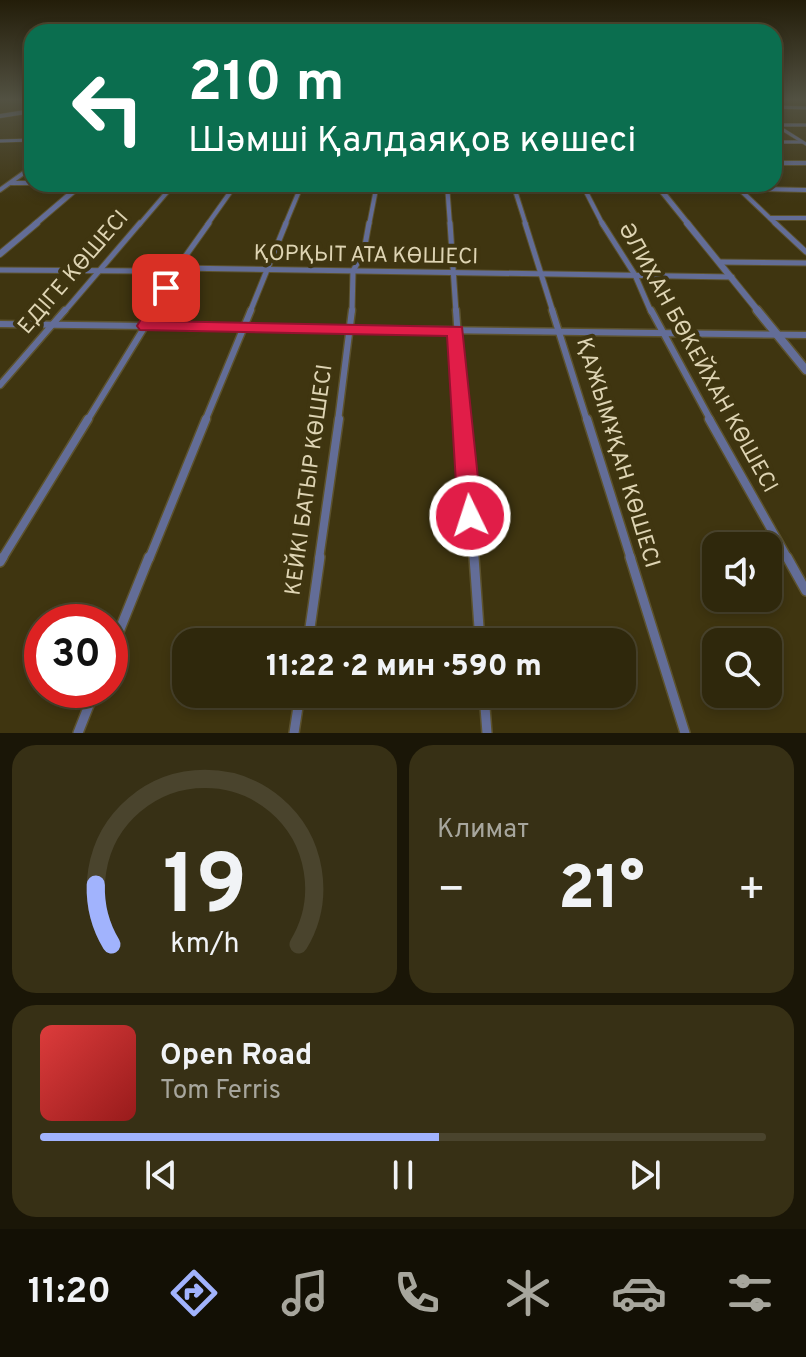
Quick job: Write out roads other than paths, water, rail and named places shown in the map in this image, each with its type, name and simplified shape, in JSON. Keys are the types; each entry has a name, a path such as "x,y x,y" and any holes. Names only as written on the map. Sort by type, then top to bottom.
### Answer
{"street":[{"path":"2,142 24,141"},
{"path":"782,142 805,143"},
{"path":"782,163 806,163"},
{"path":"0,190 24,173"},
{"path":"11,183 24,183"},
{"path":"782,190 806,190"},
{"path":"0,254 71,192"},
{"name":"ЕДІГЕ КӨШЕСІ","path":"0,385 167,192"},
{"path":"0,562 146,326 177,268 230,192"},
{"path":"128,610 299,192"},
{"name":"КЕЙКІ БАТЫР КӨШЕСІ","path":"310,628 351,329 353,271 364,251 375,192"},
{"path":"447,192 479,628"},
{"name":"ҚАЖЫМҰҚАН КӨШЕСІ","path":"516,192 685,733"},
{"name":"ӘЛИХАН БӨКЕЙХАН КӨШЕСІ","path":"586,192 635,275 661,333 806,591"},
{"path":"662,192 806,370"},
{"path":"742,192 806,252"},
{"path":"768,218 806,218"},
{"path":"719,262 806,263"},
{"name":"ҚОРҚЫТ АТА КӨШЕСІ","path":"0,270 177,268 732,277"},
{"path":"0,324 806,335"},
{"path":"78,733 88,708"},
{"path":"294,733 298,708"},
{"path":"485,708 487,733"}]}
